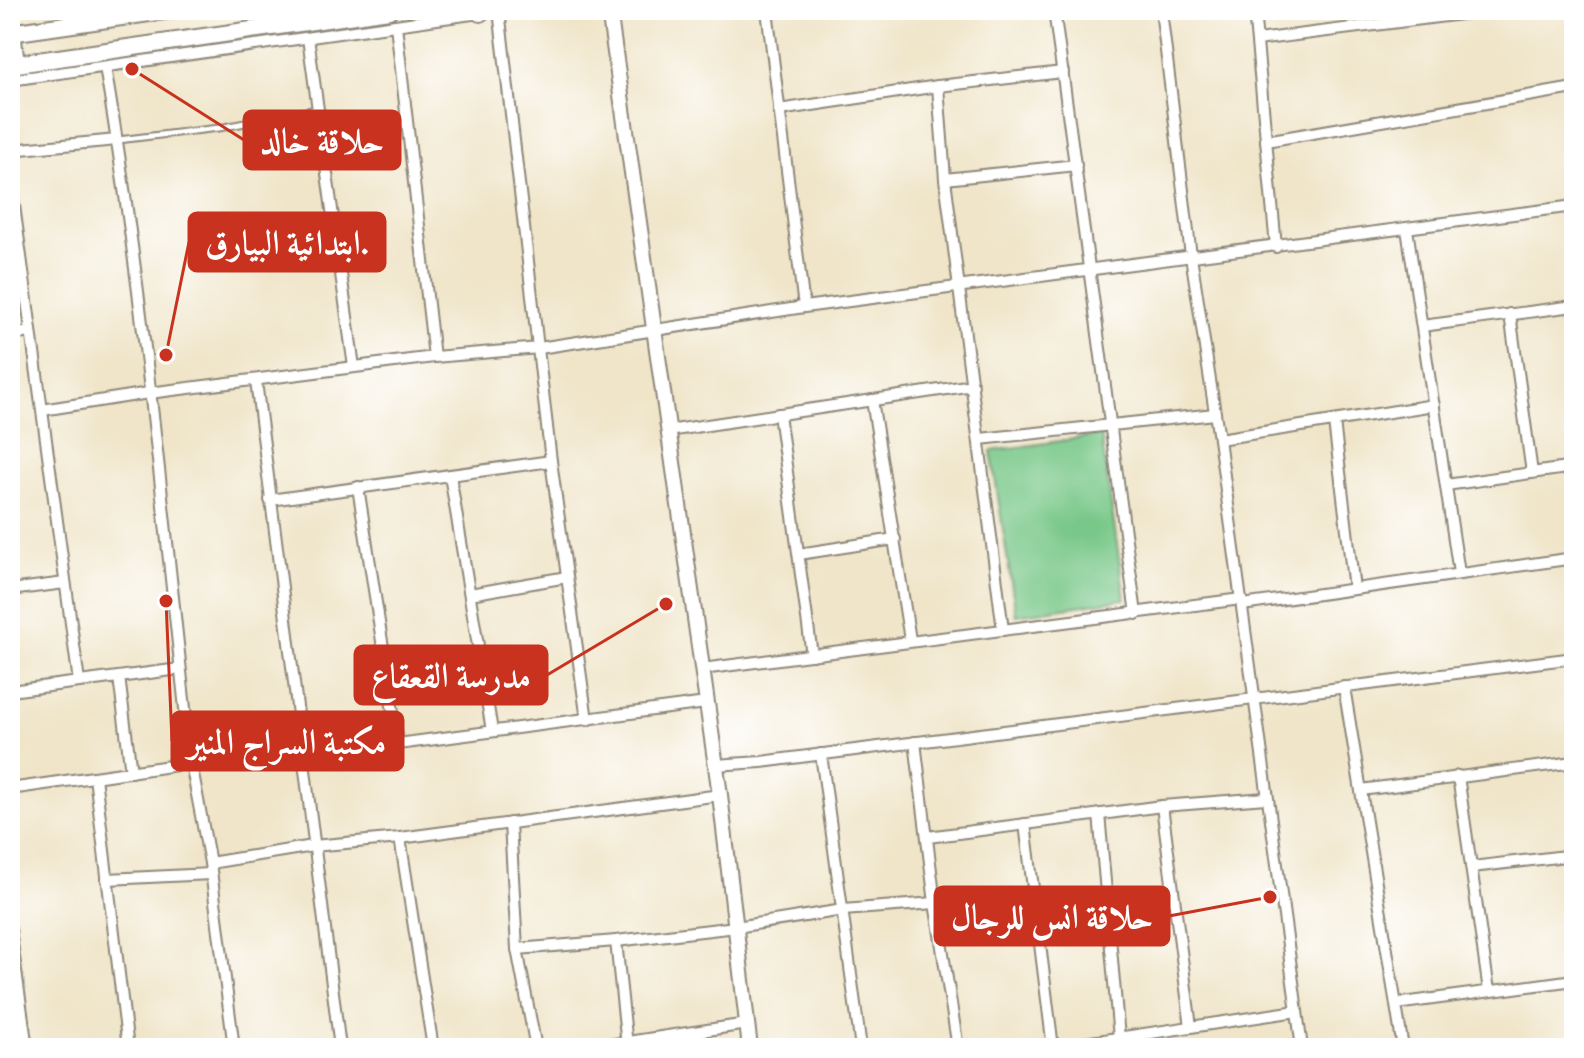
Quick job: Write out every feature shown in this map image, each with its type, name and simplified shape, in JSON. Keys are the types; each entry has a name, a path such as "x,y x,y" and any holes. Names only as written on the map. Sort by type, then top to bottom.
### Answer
{"main road":[{"path":"170,10 11,33 12,70 393,18"}],"street":[{"path":"12,70 105,67 308,38 393,18 500,10 551,461 587,720"},
{"path":"609,10 720,795 750,1048"},
{"path":"767,10 804,307"},
{"path":"1054,10 1136,614"},
{"path":"1161,10 1191,256 1302,1048"},
{"path":"1254,10 1276,247"},
{"path":"1257,40 1493,10"},
{"path":"393,18 434,357"},
{"path":"308,38 354,367"},
{"path":"105,67 149,393 191,763 210,868 234,1048"},
{"path":"779,110 938,86 1063,72"},
{"path":"938,86 945,179 1003,630"},
{"path":"1266,141 1574,88"},
{"path":"10,150 117,140"},
{"path":"945,179 1076,165"},
{"path":"10,176 15,242 31,332 79,682"},
{"path":"42,410 149,393 434,357 539,348 804,307 1574,206"},
{"path":"1407,229 1459,573"},
{"path":"1422,326 1574,306"},
{"path":"1510,314 1532,473"},
{"path":"10,335 31,332"},
{"path":"256,381 340,1048"},
{"path":"668,431 973,385"},
{"path":"872,400 910,640"},
{"path":"1219,439 1434,405"},
{"path":"779,414 812,655"},
{"path":"980,439 1215,414"},
{"path":"1334,422 1354,589"},
{"path":"270,500 551,461"},
{"path":"1446,485 1574,467"},
{"path":"450,475 492,731"},
{"path":"358,487 398,744"},
{"path":"799,554 895,539"},
{"path":"702,669 910,640 1354,589 1574,558"},
{"path":"470,594 567,577"},
{"path":"10,590 65,583"},
{"path":"715,765 1574,658"},
{"path":"10,691 180,669"},
{"path":"119,677 131,772"},
{"path":"1344,687 1403,1048"},
{"path":"10,789 191,763 398,744 706,703"},
{"path":"915,742 935,903 958,1048"},
{"path":"821,754 861,1048"},
{"path":"1361,790 1574,762"},
{"path":"1458,776 1489,991"},
{"path":"95,777 128,1048"},
{"path":"107,879 210,868 313,846 400,838 720,795"},
{"path":"928,837 1162,806 1266,798"},
{"path":"1162,806 1191,1027"},
{"path":"1099,814 1119,1038"},
{"path":"510,823 517,949 536,1048"},
{"path":"1025,824 1052,1048 1297,1011"},
{"path":"400,838 433,1048"},
{"path":"1472,867 1574,855"},
{"path":"517,949 736,927 843,910 935,903"},
{"path":"10,929 14,982 27,1048"},
{"path":"616,941 627,1045"},
{"path":"1396,1004 1574,980"},
{"path":"588,1048 627,1045 747,1024"},
{"path":"1132,1036 1134,1048"}],"lane":[{"path":"117,140 219,128 318,108"}],"green space":[{"path":"1101,435 1125,599 1016,615 991,451"}],"place":[{"name":"حلاقة خالد","path":"132,69"},
{"name":"ابتدائية البيارق.","path":"166,355"},
{"name":"مكتبة السراج المنير","path":"166,601"},
{"name":"مدرسة القعقاع","path":"666,604"},
{"name":"حلاقة انس للرجال","path":"1270,897"}]}
